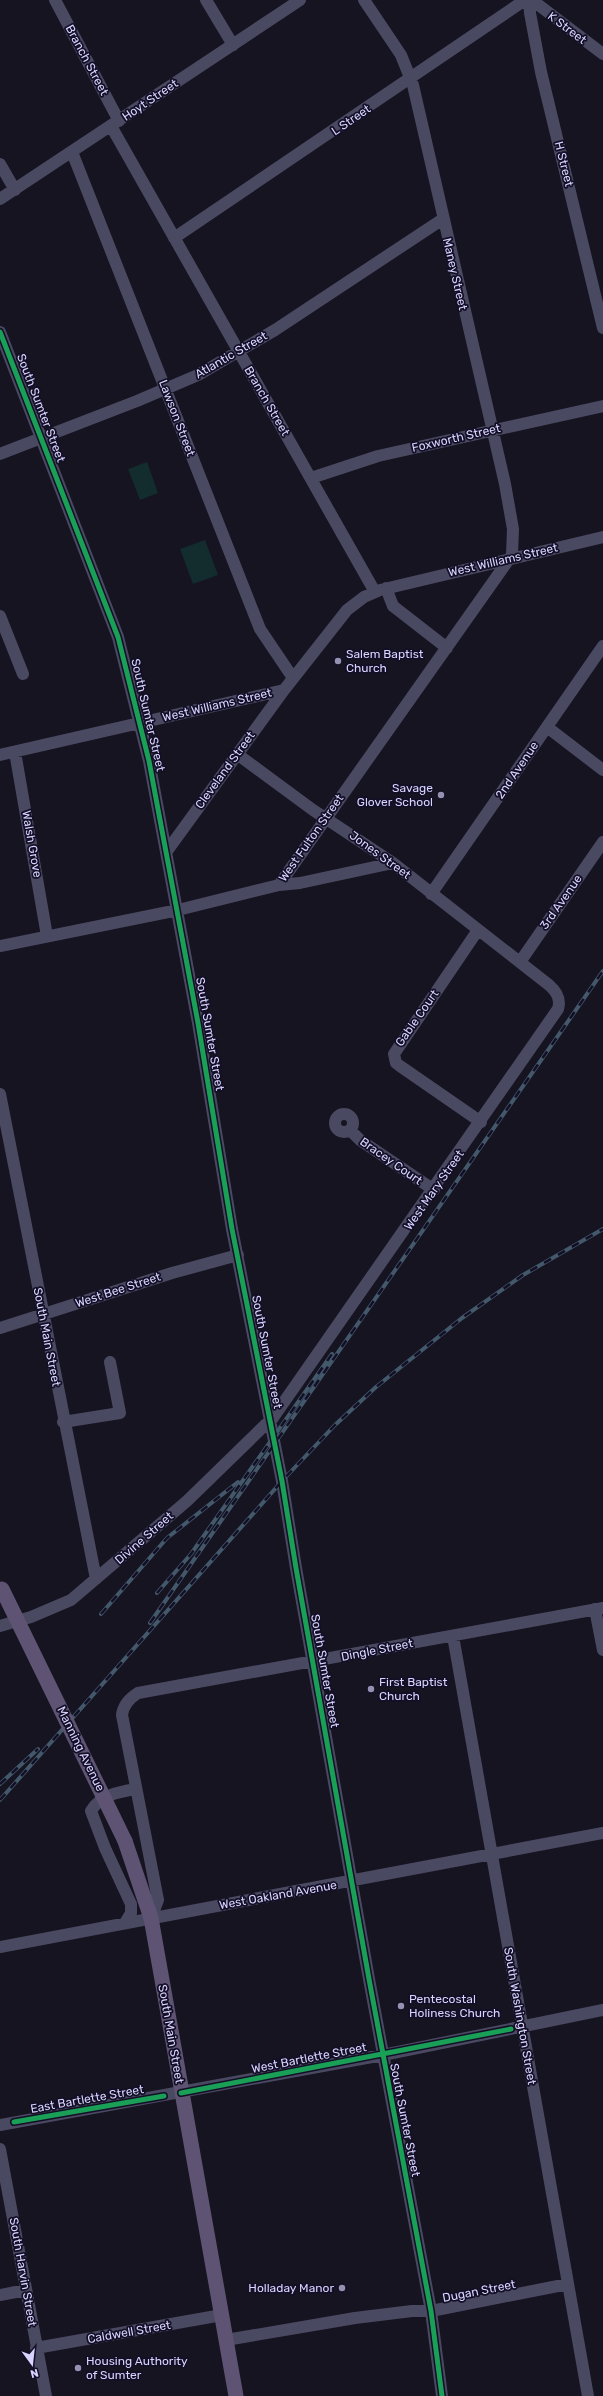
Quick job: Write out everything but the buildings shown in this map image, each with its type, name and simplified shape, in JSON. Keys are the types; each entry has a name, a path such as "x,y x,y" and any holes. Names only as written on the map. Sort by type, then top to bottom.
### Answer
{"main road":[{"name":"Manning Avenue","path":"1,1586 125,1841 151,1918"},
{"name":"South Main Street","path":"151,1918 236,2396"}],"street":[{"name":"Branch Street","path":"55,0 115,123 174,238 311,478 380,590 393,606 447,648"},
{"path":"206,0 233,45"},
{"name":"Hoyt Street","path":"0,199 300,0"},
{"name":"Maney Street","path":"364,0 401,55 411,79 492,430 513,528 514,545 510,559"},
{"name":"L Street","path":"174,238 411,79 525,0"},
{"name":"K Street","path":"531,0 603,54"},
{"name":"H Street","path":"531,0 530,13 540,65 603,328"},
{"name":"Lawson Street","path":"72,152 260,629 293,678"},
{"path":"0,164 14,190"},
{"name":"Atlantic Street","path":"0,454 198,375 239,352 443,219"},
{"name":"South Sumter Street","path":"0,332 118,637 140,723 178,910 238,1255 287,1509 312,1662 431,2311 442,2396"},
{"name":"Foxworth Street","path":"311,478 364,459 603,406"},
{"name":"West Williams Street","path":"0,755 284,690 347,610 358,601 380,590 602,539"},
{"name":"West Fulton Street","path":"0,946 178,910 279,885 510,559"},
{"path":"0,616 23,674"},
{"name":"2nd Avenue","path":"431,894 603,646"},
{"name":"Cleveland Street","path":"166,851 284,690"},
{"path":"547,727 603,770"},
{"name":"Walsh Grove","path":"15,752 47,936"},
{"name":"Jones Street","path":"237,754 326,818 393,863 520,962"},
{"name":"3rd Avenue","path":"520,962 603,842"},
{"path":"279,885 300,883 393,863"},
{"name":"Gable Court","path":"478,930 394,1054 396,1062 400,1066 481,1122"},
{"name":"West Mary Street","path":"270,1422 434,1190 558,1010 560,1003 555,990 520,962"},
{"name":"South Main Street","path":"0,1094 3,1126 43,1314 96,1579"},
{"name":"Bracey Court","path":"350,1130 360,1140 434,1190"},
{"name":"West Bee Street","path":"0,1328 172,1273 238,1255"},
{"path":"64,1422 120,1413 110,1362"},
{"name":"Divine Street","path":"0,1626 57,1608 71,1600 187,1501 264,1425 270,1422"},
{"path":"599,1609 603,1650"},
{"name":"Dingle Street","path":"129,1700 138,1693 599,1609"},
{"name":"South Washington Street","path":"453,1636 588,2396"},
{"name":"South Main Street","path":"129,1700 122,1710 122,1715 158,1900 151,1918"},
{"path":"125,1923 131,1913 132,1904 105,1848 92,1811 96,1802 119,1792 136,1789"},
{"name":"West Oakland Avenue","path":"0,1947 352,1882 603,1833"},
{"name":"West Bartlette Street","path":"181,2092 383,2055 603,2010"},
{"name":"East Bartlette Street","path":"0,2125 181,2092"},
{"name":"South Harvin Street","path":"0,2149 46,2396"},
{"name":"Dugan Street","path":"226,2340 355,2318 412,2311 431,2311 568,2284"},
{"path":"0,2294 26,2290"},
{"name":"Caldwell Street","path":"36,2348 222,2315"}],"green space":[{"path":"147,462 158,493 140,500 128,469"},
{"path":"205,540 218,575 193,584 180,549"}],"railway":[{"path":"150,1623 603,971"},
{"path":"0,1800 282,1481 335,1425 376,1387 462,1318 523,1275 603,1229"},
{"path":"157,1593 191,1554 332,1354"},
{"path":"101,1614 167,1538 238,1482"},
{"path":"0,1784 38,1749"}],"cycle path":[{"path":"0,332 118,637 149,761 198,1023 232,1229 282,1481 369,1979 431,2311 442,2396"},
{"path":"181,2093 511,2029"},
{"path":"14,2122 164,2096"}],"place":[{"name":"Salem Baptist Church","path":"338,661"},
{"name":"Savage Glover School","path":"441,795"},
{"name":"First Baptist Church","path":"371,1689"},
{"name":"Pentecostal Holiness Church","path":"401,2006"},
{"name":"Holladay Manor","path":"342,2288"},
{"name":"Housing Authority of Sumter","path":"78,2368"}]}
